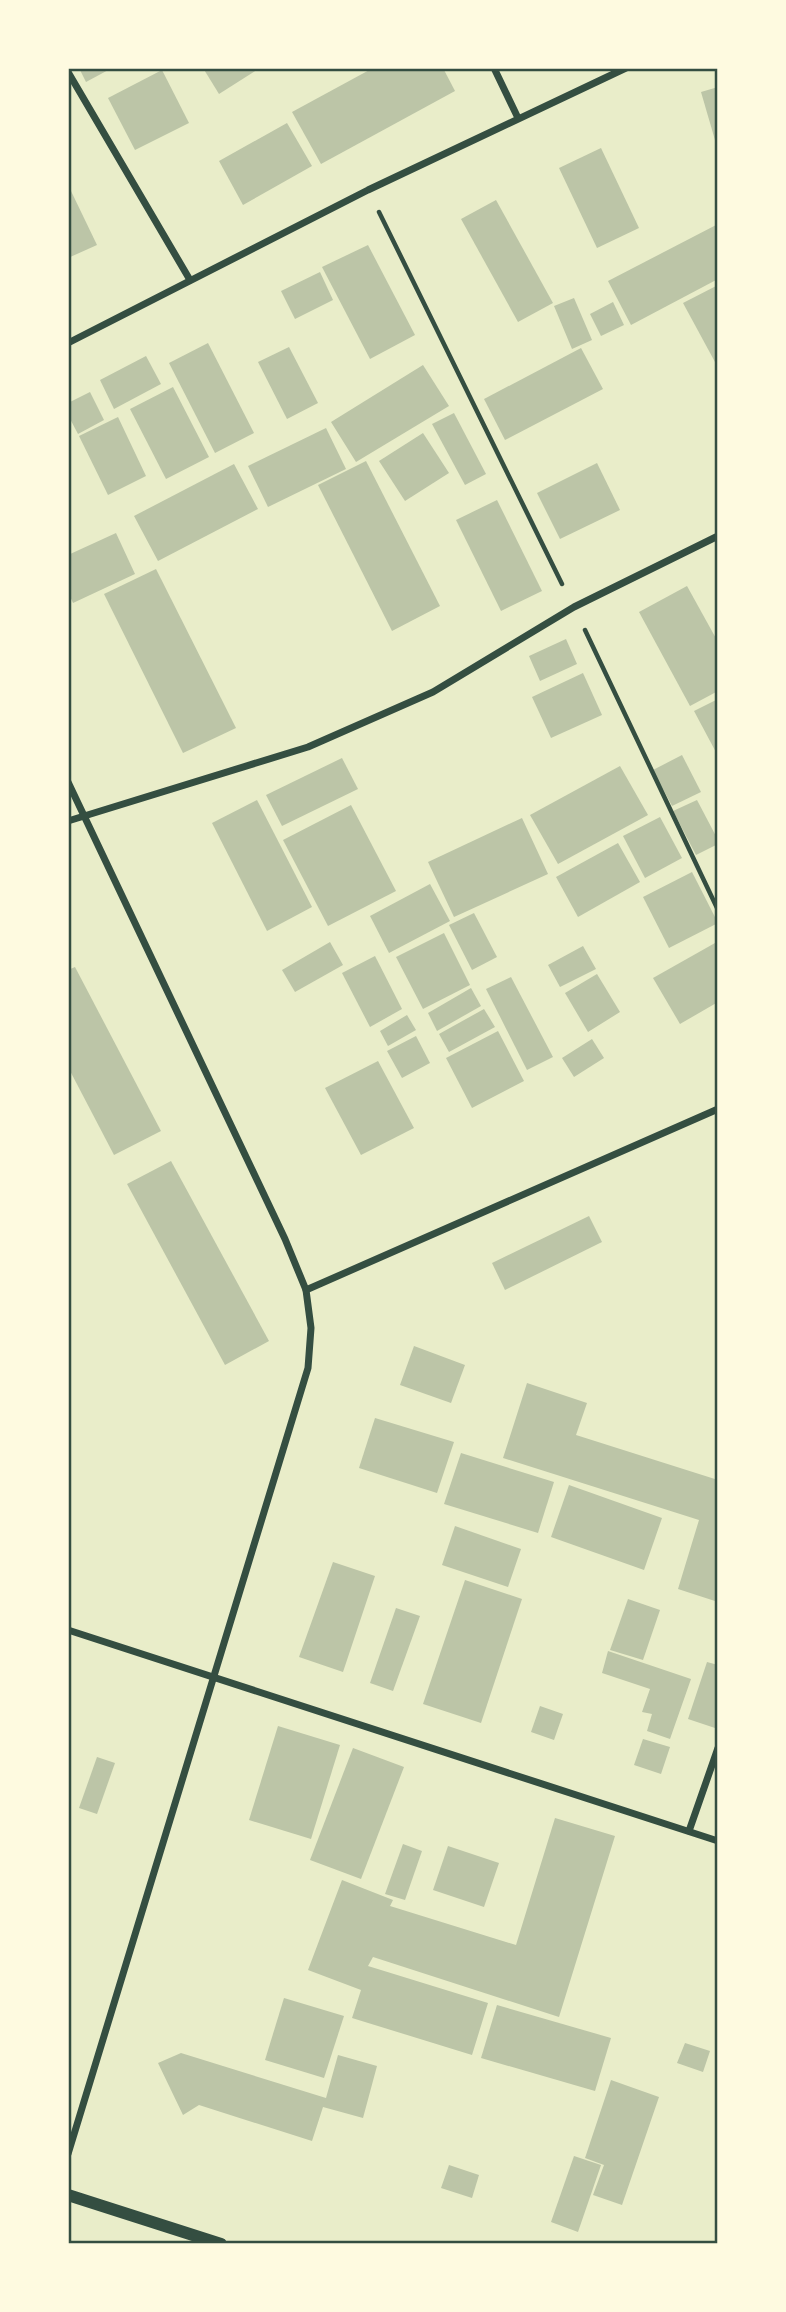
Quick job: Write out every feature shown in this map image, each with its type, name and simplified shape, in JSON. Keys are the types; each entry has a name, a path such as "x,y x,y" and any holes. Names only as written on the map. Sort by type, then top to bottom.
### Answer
{"street":[{"path":"495,68 518,118"},
{"path":"68,343 368,190 626,68"},
{"path":"68,72 190,279"},
{"path":"68,821 308,747 433,692 574,607 718,536"},
{"path":"68,782 285,1239 306,1290 311,1328 308,1368 68,2154"},
{"path":"306,1290 718,1110"},
{"path":"68,1630 718,1841"},
{"path":"690,1831 718,1748"},
{"path":"68,2195 221,2244"}],"path":[{"path":"368,190 574,607 718,910"}],"building":[{"path":"79,68 112,68 86,82"},
{"path":"203,68 260,68 219,94"},
{"path":"373,68 443,68 455,91 321,164 292,112"},
{"path":"162,70 189,123 135,150 108,98"},
{"path":"718,87 718,147 717,147 701,92"},
{"path":"287,123 312,166 243,205 219,161"},
{"path":"601,148 639,228 597,248 559,168"},
{"path":"71,191 97,245 68,258 68,192"},
{"path":"496,200 553,303 518,322 461,219"},
{"path":"718,224 718,279 631,325 608,281"},
{"path":"368,245 415,335 370,359 322,267"},
{"path":"320,272 333,300 295,319 281,291"},
{"path":"718,285 718,360 715,362 683,303"},
{"path":"574,298 592,340 572,349 554,306"},
{"path":"613,302 624,325 601,336 590,314"},
{"path":"208,343 254,433 215,453 169,363"},
{"path":"289,347 318,403 287,419 258,362"},
{"path":"581,348 603,389 505,440 484,399"},
{"path":"146,356 161,384 114,409 100,380"},
{"path":"423,365 449,406 356,462 331,422"},
{"path":"173,387 209,457 166,479 130,409"},
{"path":"90,392 104,420 78,434 68,415 68,403"},
{"path":"454,413 486,474 465,485 432,424"},
{"path":"118,417 146,476 108,495 79,436"},
{"path":"326,428 346,469 268,507 248,466"},
{"path":"423,433 449,473 405,501 379,461"},
{"path":"366,461 440,606 392,631 318,485"},
{"path":"597,463 620,510 560,539 537,493"},
{"path":"234,464 258,509 158,561 134,516"},
{"path":"497,500 542,591 501,611 456,520"},
{"path":"116,533 135,574 73,603 68,592 68,555"},
{"path":"156,569 236,728 183,753 104,594"},
{"path":"687,586 718,642 718,691 690,706 639,612"},
{"path":"566,639 577,664 540,681 529,656"},
{"path":"583,673 602,715 551,738 532,697"},
{"path":"718,699 718,756 694,711"},
{"path":"682,755 701,792 672,806 653,770"},
{"path":"342,758 358,789 282,826 266,795"},
{"path":"620,766 648,815 558,864 530,815"},
{"path":"257,800 312,907 267,931 212,823"},
{"path":"697,800 718,844 696,855 673,811"},
{"path":"351,805 396,891 328,926 283,840"},
{"path":"660,817 682,858 645,878 623,836"},
{"path":"522,818 548,874 454,917 428,862"},
{"path":"618,843 640,882 578,917 556,877"},
{"path":"692,872 718,923 669,948 643,897"},
{"path":"430,884 450,921 389,953 370,916"},
{"path":"474,913 497,957 472,970 449,925"},
{"path":"444,933 470,985 423,1009 396,957"},
{"path":"330,942 343,965 295,992 282,970"},
{"path":"715,943 718,949 718,1002 680,1024 653,978"},
{"path":"583,946 596,969 560,987 548,965"},
{"path":"375,956 402,1009 370,1027 342,973"},
{"path":"75,967 161,1131 114,1155 68,1067 68,970"},
{"path":"597,974 620,1012 588,1032 565,993"},
{"path":"511,977 553,1057 527,1070 486,989"},
{"path":"471,988 481,1006 437,1031 428,1013"},
{"path":"484,1009 495,1027 449,1052 439,1034"},
{"path":"407,1015 416,1030 388,1046 380,1031"},
{"path":"498,1031 524,1081 472,1108 446,1058"},
{"path":"416,1036 430,1063 402,1078 387,1051"},
{"path":"592,1039 604,1058 574,1077 562,1058"},
{"path":"378,1061 414,1128 361,1155 325,1088"},
{"path":"171,1161 269,1341 225,1365 127,1184"},
{"path":"589,1216 602,1242 505,1290 492,1263"},
{"path":"414,1346 465,1365 451,1403 400,1385"},
{"path":"527,1383 587,1403 576,1435 718,1480 718,1602 678,1589 699,1520 503,1458"},
{"path":"375,1418 454,1442 437,1493 359,1468"},
{"path":"461,1453 554,1482 538,1533 444,1504"},
{"path":"569,1485 662,1518 644,1570 551,1537"},
{"path":"455,1526 521,1549 508,1587 442,1565"},
{"path":"333,1562 375,1576 343,1672 299,1657"},
{"path":"465,1580 522,1599 481,1723 423,1704"},
{"path":"628,1599 660,1610 643,1660 610,1650"},
{"path":"396,1608 420,1616 393,1691 370,1683"},
{"path":"608,1651 691,1679 670,1739 647,1731 652,1714 642,1712 650,1689 602,1673"},
{"path":"707,1662 718,1665 718,1729 688,1719"},
{"path":"540,1706 563,1714 554,1740 531,1732"},
{"path":"278,1726 340,1745 311,1839 249,1820"},
{"path":"643,1739 670,1747 661,1774 634,1765"},
{"path":"353,1748 404,1767 361,1879 310,1860"},
{"path":"97,1757 115,1763 97,1814 79,1808"},
{"path":"555,1818 615,1836 559,2017 373,1957 368,1966 488,2003 472,2055 352,2018 361,1990 308,1970 342,1880 393,1900 390,1906 516,1945"},
{"path":"403,1844 422,1851 405,1900 385,1894"},
{"path":"448,1846 499,1863 484,1907 433,1890"},
{"path":"284,1998 344,2016 324,2078 265,2060"},
{"path":"497,2005 611,2038 595,2091 481,2058"},
{"path":"685,2043 710,2051 703,2072 677,2063"},
{"path":"181,2053 326,2098 338,2055 377,2066 363,2118 323,2107 312,2141 199,2105 183,2115 158,2063"},
{"path":"611,2080 659,2097 622,2205 593,2195 604,2165 585,2158"},
{"path":"574,2156 601,2165 578,2232 551,2222"},
{"path":"449,2165 479,2175 472,2198 441,2188"}]}
